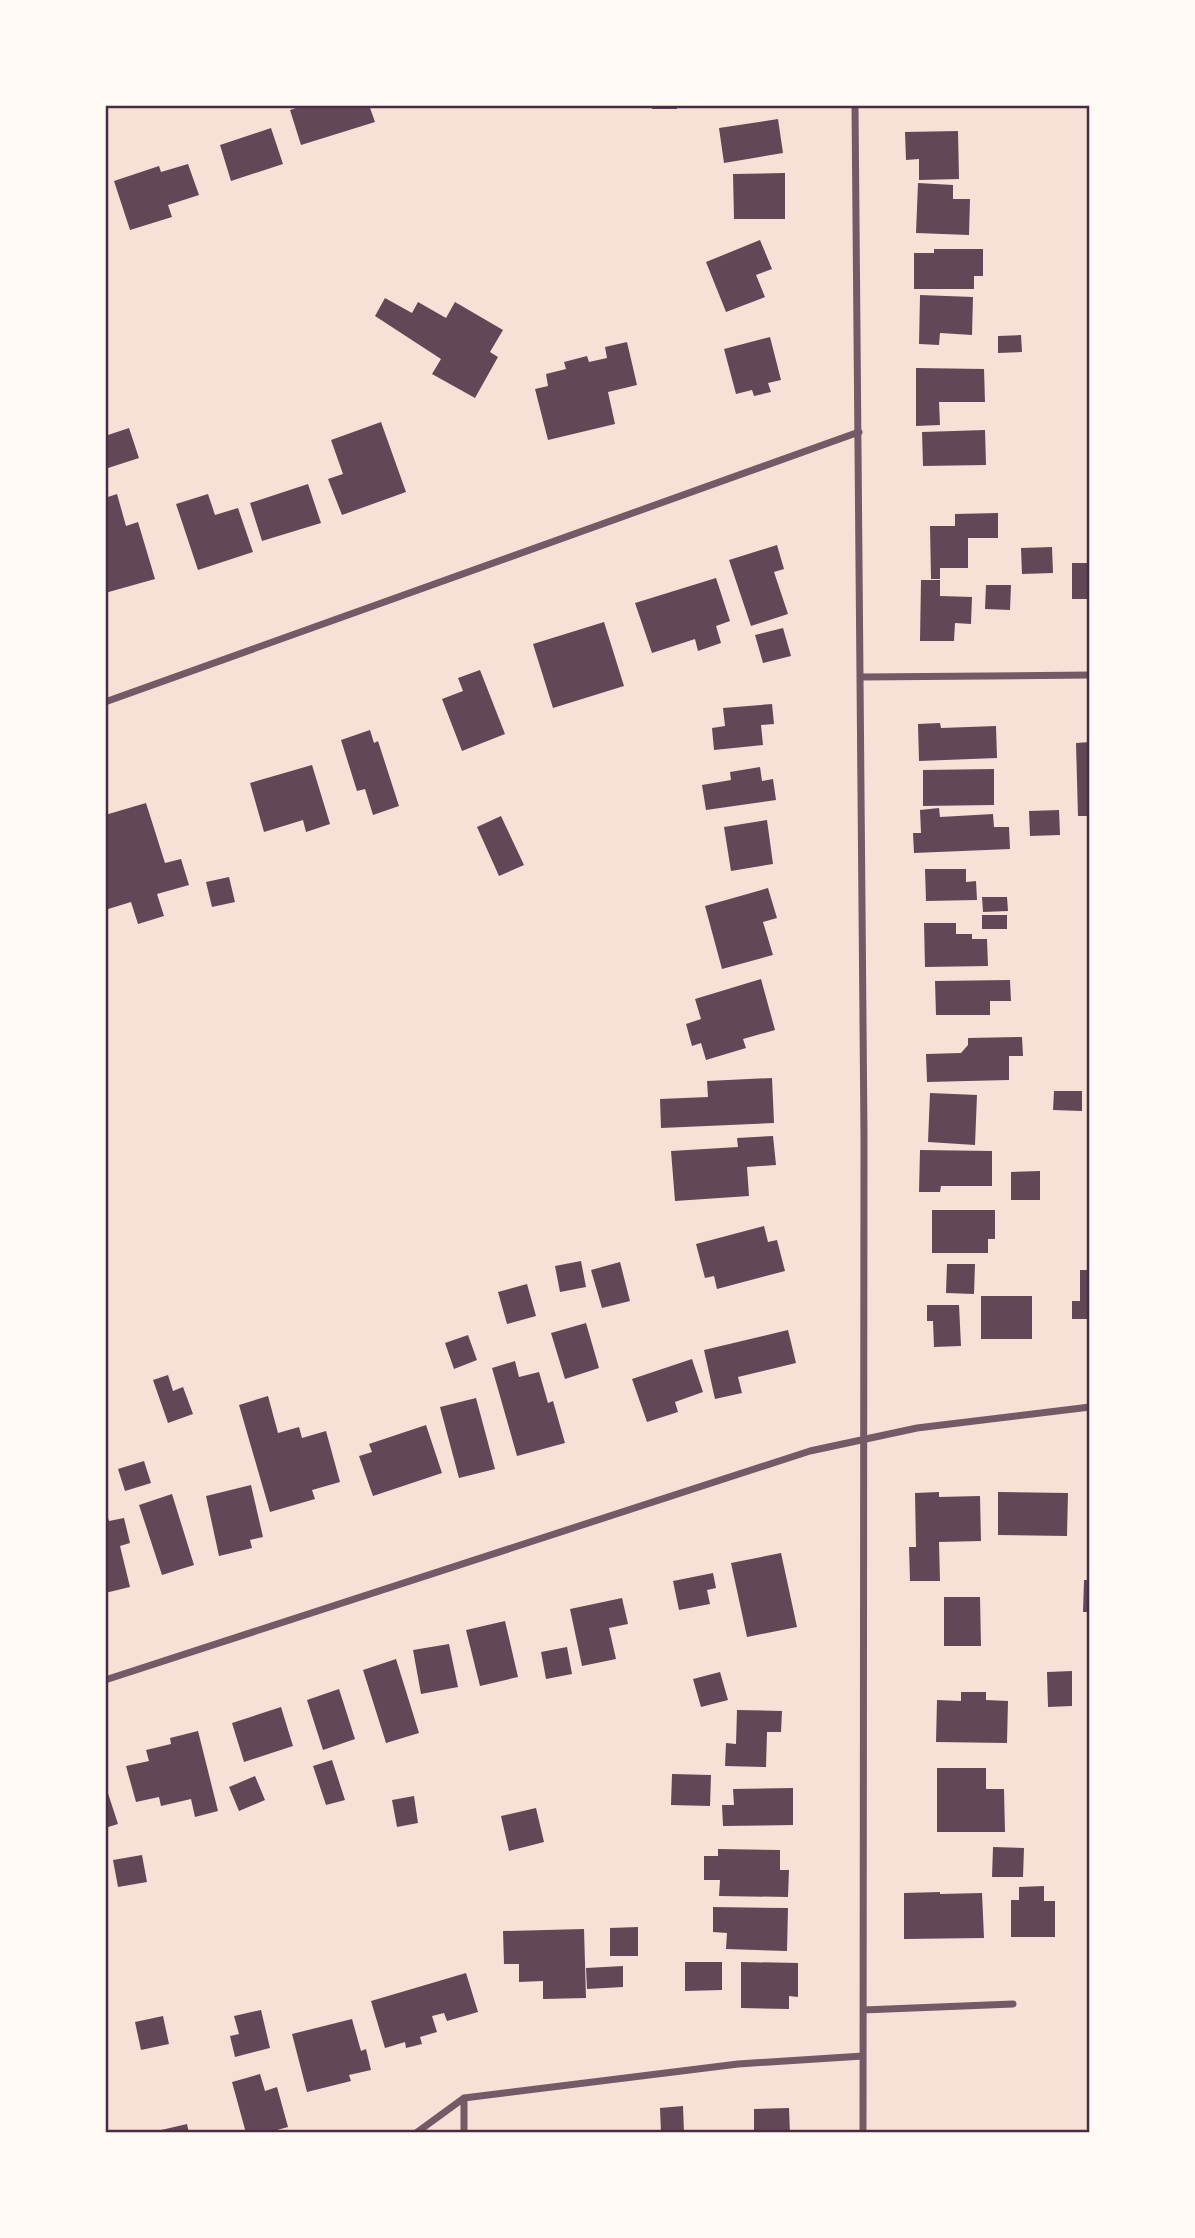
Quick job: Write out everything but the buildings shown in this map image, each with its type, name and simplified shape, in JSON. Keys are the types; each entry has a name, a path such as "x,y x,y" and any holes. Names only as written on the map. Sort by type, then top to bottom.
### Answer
{"street":[{"path":"855,105 862,677 863,2133"},
{"path":"105,702 859,432"},
{"path":"862,677 1090,675"},
{"path":"105,1680 810,1451 917,1428 1090,1407"},
{"path":"863,2010 1013,2004"},
{"path":"416,2133 464,2098 738,2064 863,2056"},
{"path":"464,2098 464,2133"}]}
